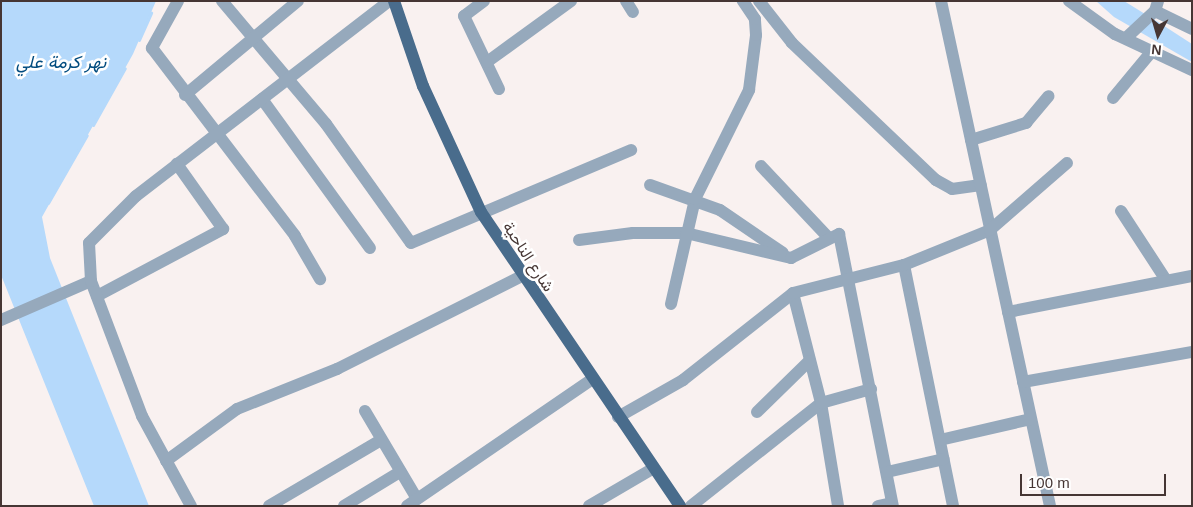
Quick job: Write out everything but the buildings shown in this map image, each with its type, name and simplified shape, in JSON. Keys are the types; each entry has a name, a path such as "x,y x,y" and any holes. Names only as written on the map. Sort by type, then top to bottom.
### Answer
{"main road":[{"name":"شارع الناحية","path":"394,1 423,86 481,212 520,277 652,469 681,505"}],"street":[{"path":"178,1 152,48 185,94 218,134 295,236 320,280"},
{"path":"222,1 251,38 288,78 411,244 481,212 631,150"},
{"path":"185,94 298,1"},
{"path":"191,506 142,416 91,281 89,243 136,196 389,1"},
{"path":"484,1 464,16 499,90"},
{"path":"487,62 571,1"},
{"path":"671,304 695,199 749,90 756,35 754,18 743,1"},
{"path":"759,1 792,43 936,180 952,189 981,185"},
{"path":"941,1 1050,506"},
{"path":"1069,1 1126,38 1192,70"},
{"path":"1126,38 1156,6 1192,29"},
{"path":"1113,98 1152,51"},
{"path":"971,140 1026,123 1049,96"},
{"path":"262,99 370,248"},
{"path":"618,417 683,380 793,293 904,265 990,230 1067,163"},
{"path":"97,296 223,229 177,164"},
{"path":"761,166 828,237"},
{"path":"650,185 695,199 720,210 791,258"},
{"path":"1121,211 1166,280"},
{"path":"579,240 633,233 686,233 791,258 828,237 839,234 850,280 893,504 878,506"},
{"path":"904,265 953,506"},
{"path":"1008,312 1192,276"},
{"path":"166,461 238,408 337,369 469,306 520,277"},
{"path":"1,320 66,290 91,281"},
{"path":"793,293 821,403 838,506"},
{"path":"1023,382 1192,352"},
{"path":"757,412 809,361"},
{"path":"365,411 400,472 412,503 591,380"},
{"path":"681,505 821,403 870,389"},
{"path":"940,440 1031,419"},
{"path":"269,506 382,440"},
{"path":"886,472 944,459"},
{"path":"588,506 652,469"},
{"path":"344,506 400,472"}],"water":[{"name":"نهر كرمة علي","path":"1,1 156,1 133,54 42,217 50,258 149,506 94,506 1,275"},
{"path":"1096,1 1124,1 1158,22 1192,44 1192,62 1114,17"}],"waterway":[{"path":"139,40 151,13"},
{"path":"93,125 125,68"},
{"path":"48,203 87,135"}]}
